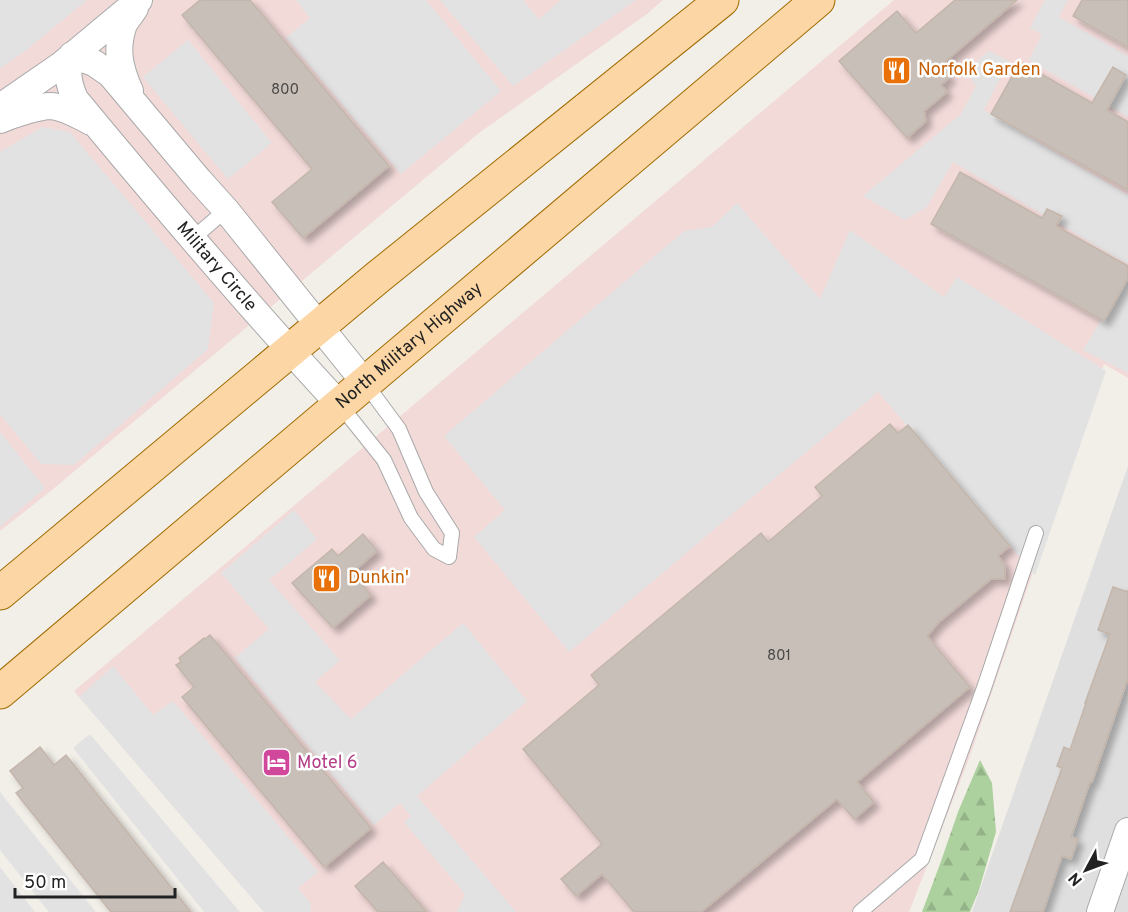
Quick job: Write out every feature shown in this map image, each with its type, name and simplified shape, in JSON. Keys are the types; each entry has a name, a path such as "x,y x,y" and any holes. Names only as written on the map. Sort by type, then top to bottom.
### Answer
{"main road":[{"path":"0,593 320,326 722,0"},
{"name":"North Military Highway","path":"0,692 818,0"},
{"path":"0,717 73,631"}],"street":[{"path":"0,107 61,65 139,0"},
{"path":"134,103 122,74 118,52 124,24 139,0"},
{"path":"72,55 94,63 110,74 226,210 365,383"},
{"name":"Military Circle","path":"72,55 68,76 75,99 192,239 340,405"},
{"name":"Military Circle","path":"0,120 16,113 50,106 70,112 97,125"},
{"path":"1100,912 1128,831"}],"lane":[{"path":"192,239 226,210"},
{"path":"340,405 384,460 411,518 428,542 434,549 449,557 452,533 426,492 399,429 365,383"},
{"path":"860,912 922,859 984,688 1036,533"}],"shaded area":[{"path":"0,0 663,0 647,14 479,133 0,531"},
{"path":"0,0 87,0 0,69"},
{"path":"296,0 426,0 501,91 401,174 286,38 310,18"},
{"path":"440,0 523,0 539,19 561,0 636,0 513,86"},
{"path":"894,0 1128,0 1128,378 1104,364 969,759 909,912 264,912 74,691"},
{"path":"1045,0 1068,0 1059,17 1128,56 1128,117 1029,60 1042,34 1030,28"},
{"path":"188,40 272,143 228,179 143,77"},
{"path":"989,51 1009,61 984,110 1128,195 1128,264 953,162 927,207 905,220 863,196 961,114 976,86 965,71"},
{"path":"42,127 70,132 214,303 208,349 74,465 41,464 0,414 0,152"},
{"path":"737,203 820,299 850,230 944,297 957,277 1106,371 1035,575 878,392 569,652 474,537 505,510 444,436 684,231 712,227"},
{"path":"1128,275 1128,373 1083,350"},
{"path":"0,432 45,488 0,527"},
{"path":"1128,466 1128,912 972,912"},
{"path":"294,510 317,539 269,580 340,660 315,682 351,719 463,623 527,701 417,796 516,912 457,912 465,894 404,822 411,816 400,803 374,825 235,658 269,629 221,573"},
{"path":"113,666 153,715 173,701 318,872 298,888 311,904 310,912 264,912 79,697"},
{"path":"90,734 240,912 204,912 73,748"},
{"path":"0,792 96,912 49,912 0,850"},
{"path":"0,867 35,912 0,912"}],"green space":[{"path":"980,760 992,783 996,832 979,890 970,912 922,912 958,812"}],"building":[{"path":"200,0 250,0 389,166 303,238 272,202 312,169 182,15"},
{"path":"955,0 1017,0 940,66 950,77 941,85 947,92 924,111 926,121 907,138 839,61 897,11 916,33"},
{"path":"1082,0 1128,0 1128,47 1073,16"},
{"path":"1020,62 1092,103 1113,67 1126,75 1107,110 1128,122 1128,190 991,114"},
{"path":"960,172 1042,218 1047,209 1062,216 1056,226 1128,266 1128,278 1104,321 931,224"},
{"path":"890,424 898,433 908,425 1010,546 998,556 1005,565 1005,579 991,579 939,622 927,636 970,687 857,782 874,802 854,819 837,799 701,912 634,912 602,874 576,896 561,879 602,844 523,749 599,685 591,675 761,533 768,542 822,496 815,487"},
{"name":"Dunkin'","path":"363,534 377,551 352,573 371,595 333,628 292,583 332,549 338,556"},
{"path":"1113,587 1128,591 1128,678 1071,837 1078,839 1071,859 1062,856 1043,912 1010,912 1062,768 1057,766 1064,747 1070,750 1110,634 1098,630"},
{"name":"Motel 6","path":"210,635 371,828 324,867 182,697 194,687 176,665 181,662 179,658"},
{"path":"40,747 54,765 66,755 191,912 111,912 16,793 23,788 10,771"},
{"path":"383,862 427,912 378,912 355,886"}],"place":[{"name":"Norfolk Garden","path":"897,70"},
{"name":"Dunkin'","path":"327,578"},
{"name":"Motel 6","path":"276,763"}]}
